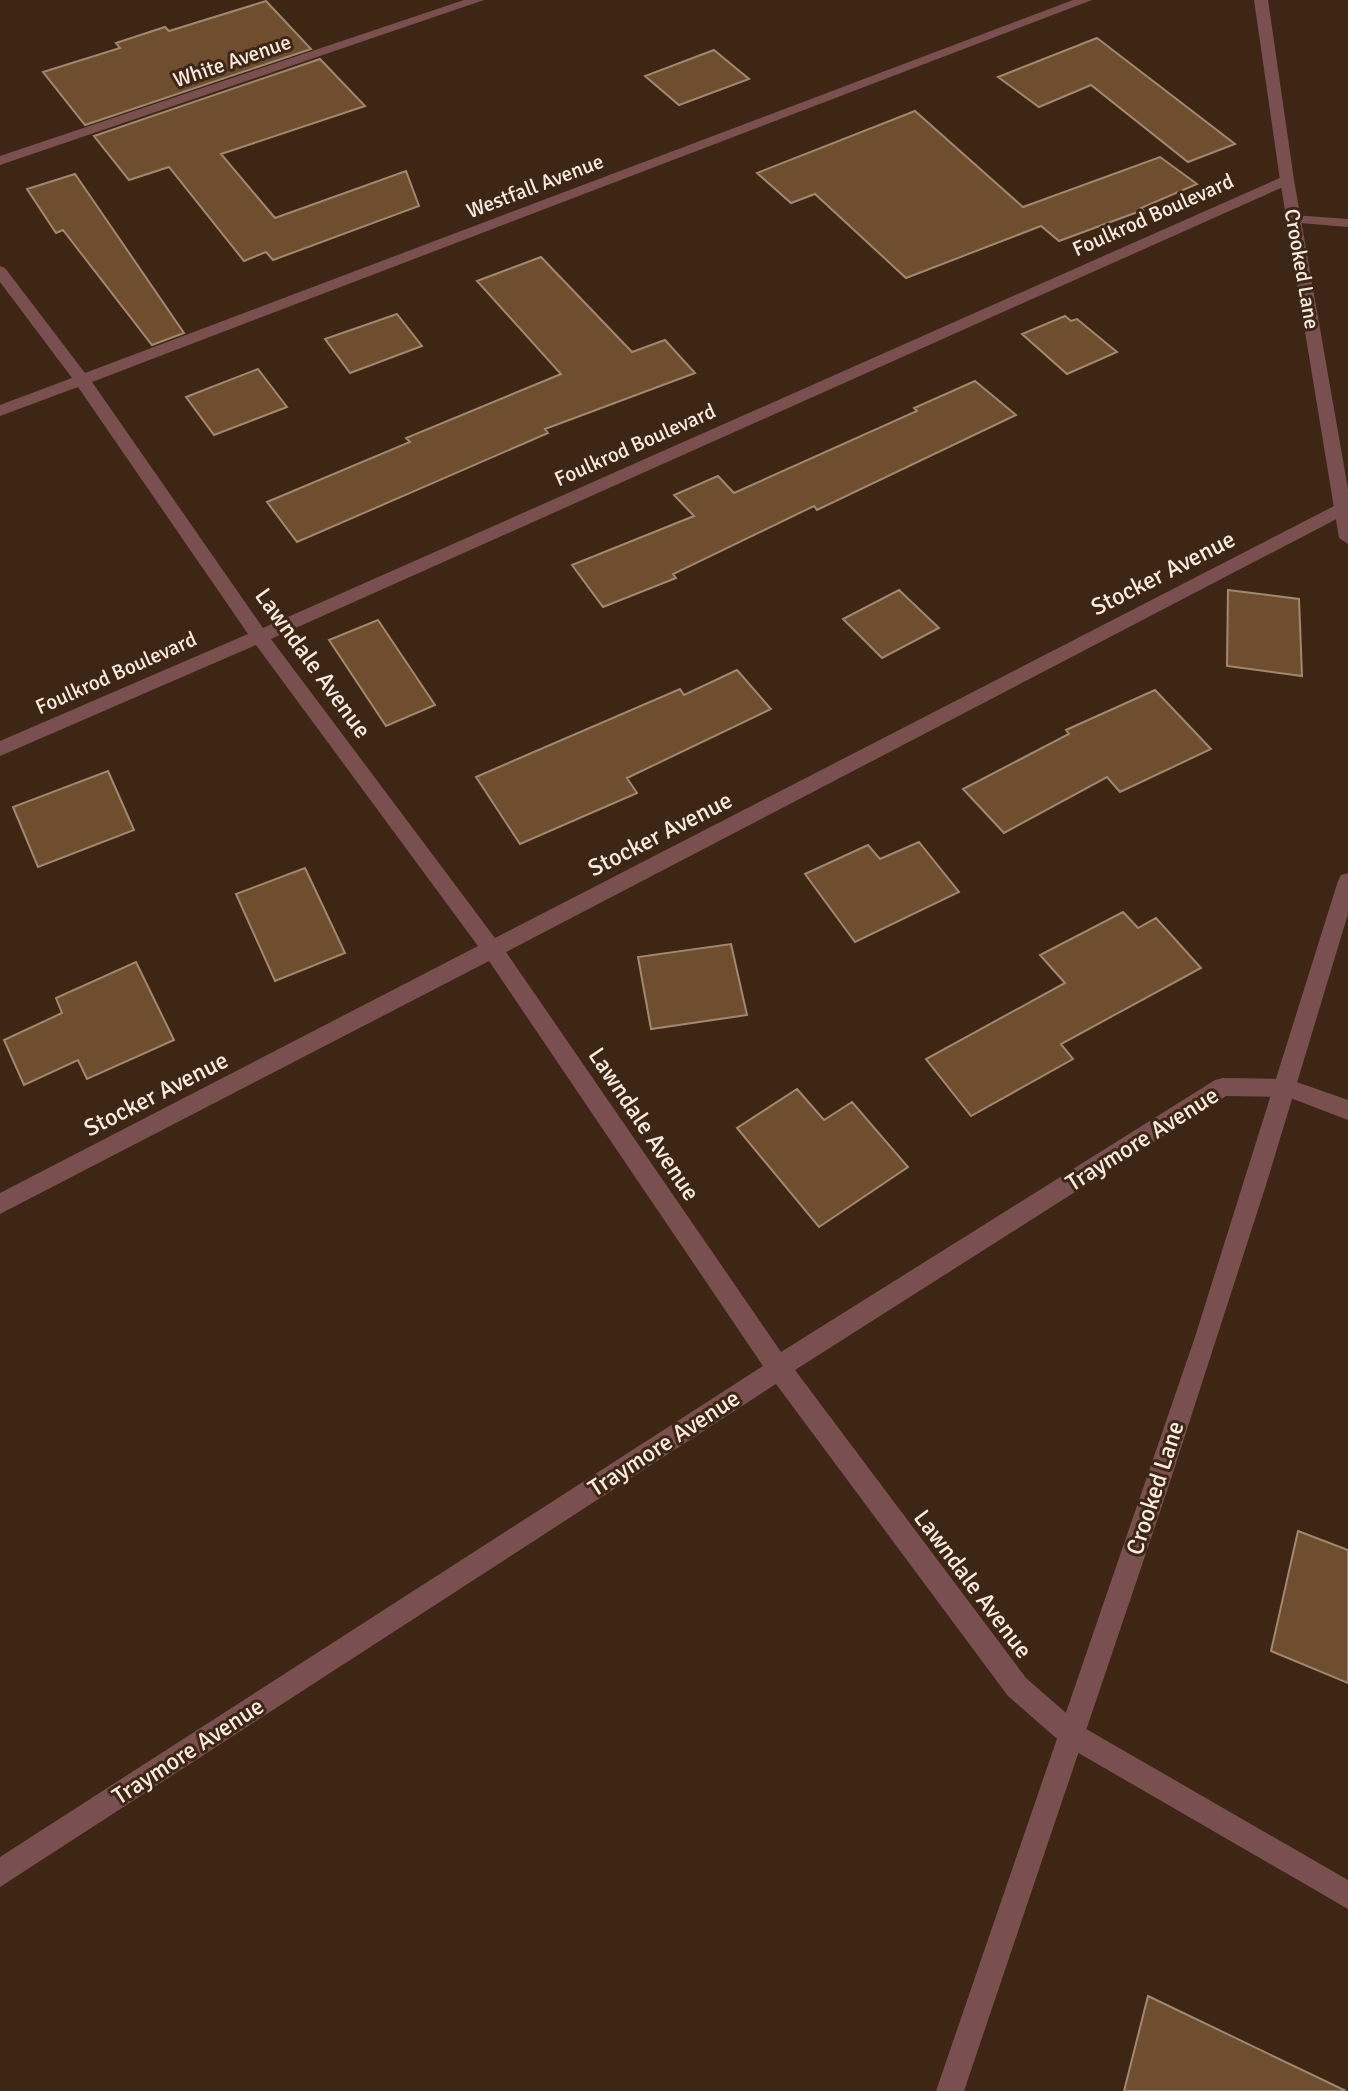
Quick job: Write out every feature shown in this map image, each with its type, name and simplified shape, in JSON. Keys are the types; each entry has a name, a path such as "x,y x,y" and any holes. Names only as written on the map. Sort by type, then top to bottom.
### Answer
{"street":[{"name":"White Avenue","path":"0,161 477,0"},
{"name":"Westfall Avenue","path":"0,411 1085,0"},
{"name":"Crooked Lane","path":"1261,0 1293,219 1348,538"},
{"name":"Foulkrod Boulevard","path":"0,749 261,636 1287,180"},
{"path":"1293,219 1348,223"},
{"name":"Lawndale Avenue","path":"0,271 82,381 261,636 492,949 779,1367 1017,1687 1072,1735 1348,1895"},
{"name":"Stocker Avenue","path":"0,1204 1344,509"},
{"name":"Crooked Lane","path":"950,2091 1288,1088 1348,881"},
{"name":"Traymore Avenue","path":"0,1873 779,1367 1223,1087 1288,1088 1348,1110"}],"building":[{"path":"266,1 311,49 85,125 43,72 120,48 116,43 165,27 169,31"},
{"path":"1097,38 1235,144 1188,162 1091,85 1039,107 998,77"},
{"path":"714,50 749,79 679,105 645,76"},
{"path":"320,59 365,106 221,154 275,218 406,171 419,206 273,260 266,252 244,261 169,167 129,180 94,136"},
{"path":"915,111 1023,207 1160,157 1197,184 1141,208 1143,210 1059,241 1041,226 906,278 815,194 791,203 757,173"},
{"path":"75,174 184,333 152,345 63,230 56,233 27,189"},
{"path":"541,257 632,352 665,340 695,373 545,429 548,433 297,542 267,502 410,442 406,438 561,374 477,281"},
{"path":"397,314 422,346 350,373 325,339"},
{"path":"1065,316 1071,321 1077,319 1117,352 1067,374 1022,334"},
{"path":"258,369 287,407 214,435 186,397"},
{"path":"975,381 1016,415 817,510 814,506 673,574 676,578 603,607 572,565 694,516 674,495 718,476 734,493 917,411 914,408"},
{"path":"899,590 939,628 882,658 843,619"},
{"path":"1228,590 1299,599 1302,676 1227,666"},
{"path":"378,620 435,705 386,726 329,640"},
{"path":"737,670 771,709 627,778 637,793 520,844 476,777 680,689 684,695"},
{"path":"1155,690 1211,749 1120,792 1107,777 1004,833 963,789 1069,734 1066,730"},
{"path":"108,771 134,830 38,867 13,807"},
{"path":"919,842 959,892 855,942 805,874 868,845 880,859"},
{"path":"305,868 345,953 275,981 236,894"},
{"path":"1123,912 1138,928 1156,918 1201,968 1061,1044 1073,1059 971,1116 926,1059 1065,983 1040,955"},
{"path":"731,944 747,1015 651,1029 638,957"},
{"path":"136,962 174,1040 87,1079 78,1060 24,1085 4,1040 62,1013 56,998"},
{"path":"797,1089 824,1120 852,1102 908,1167 819,1227 737,1128"},
{"path":"1298,1531 1348,1550 1348,1683 1271,1651"},
{"path":"1148,1996 1346,2091 1124,2091"}]}
